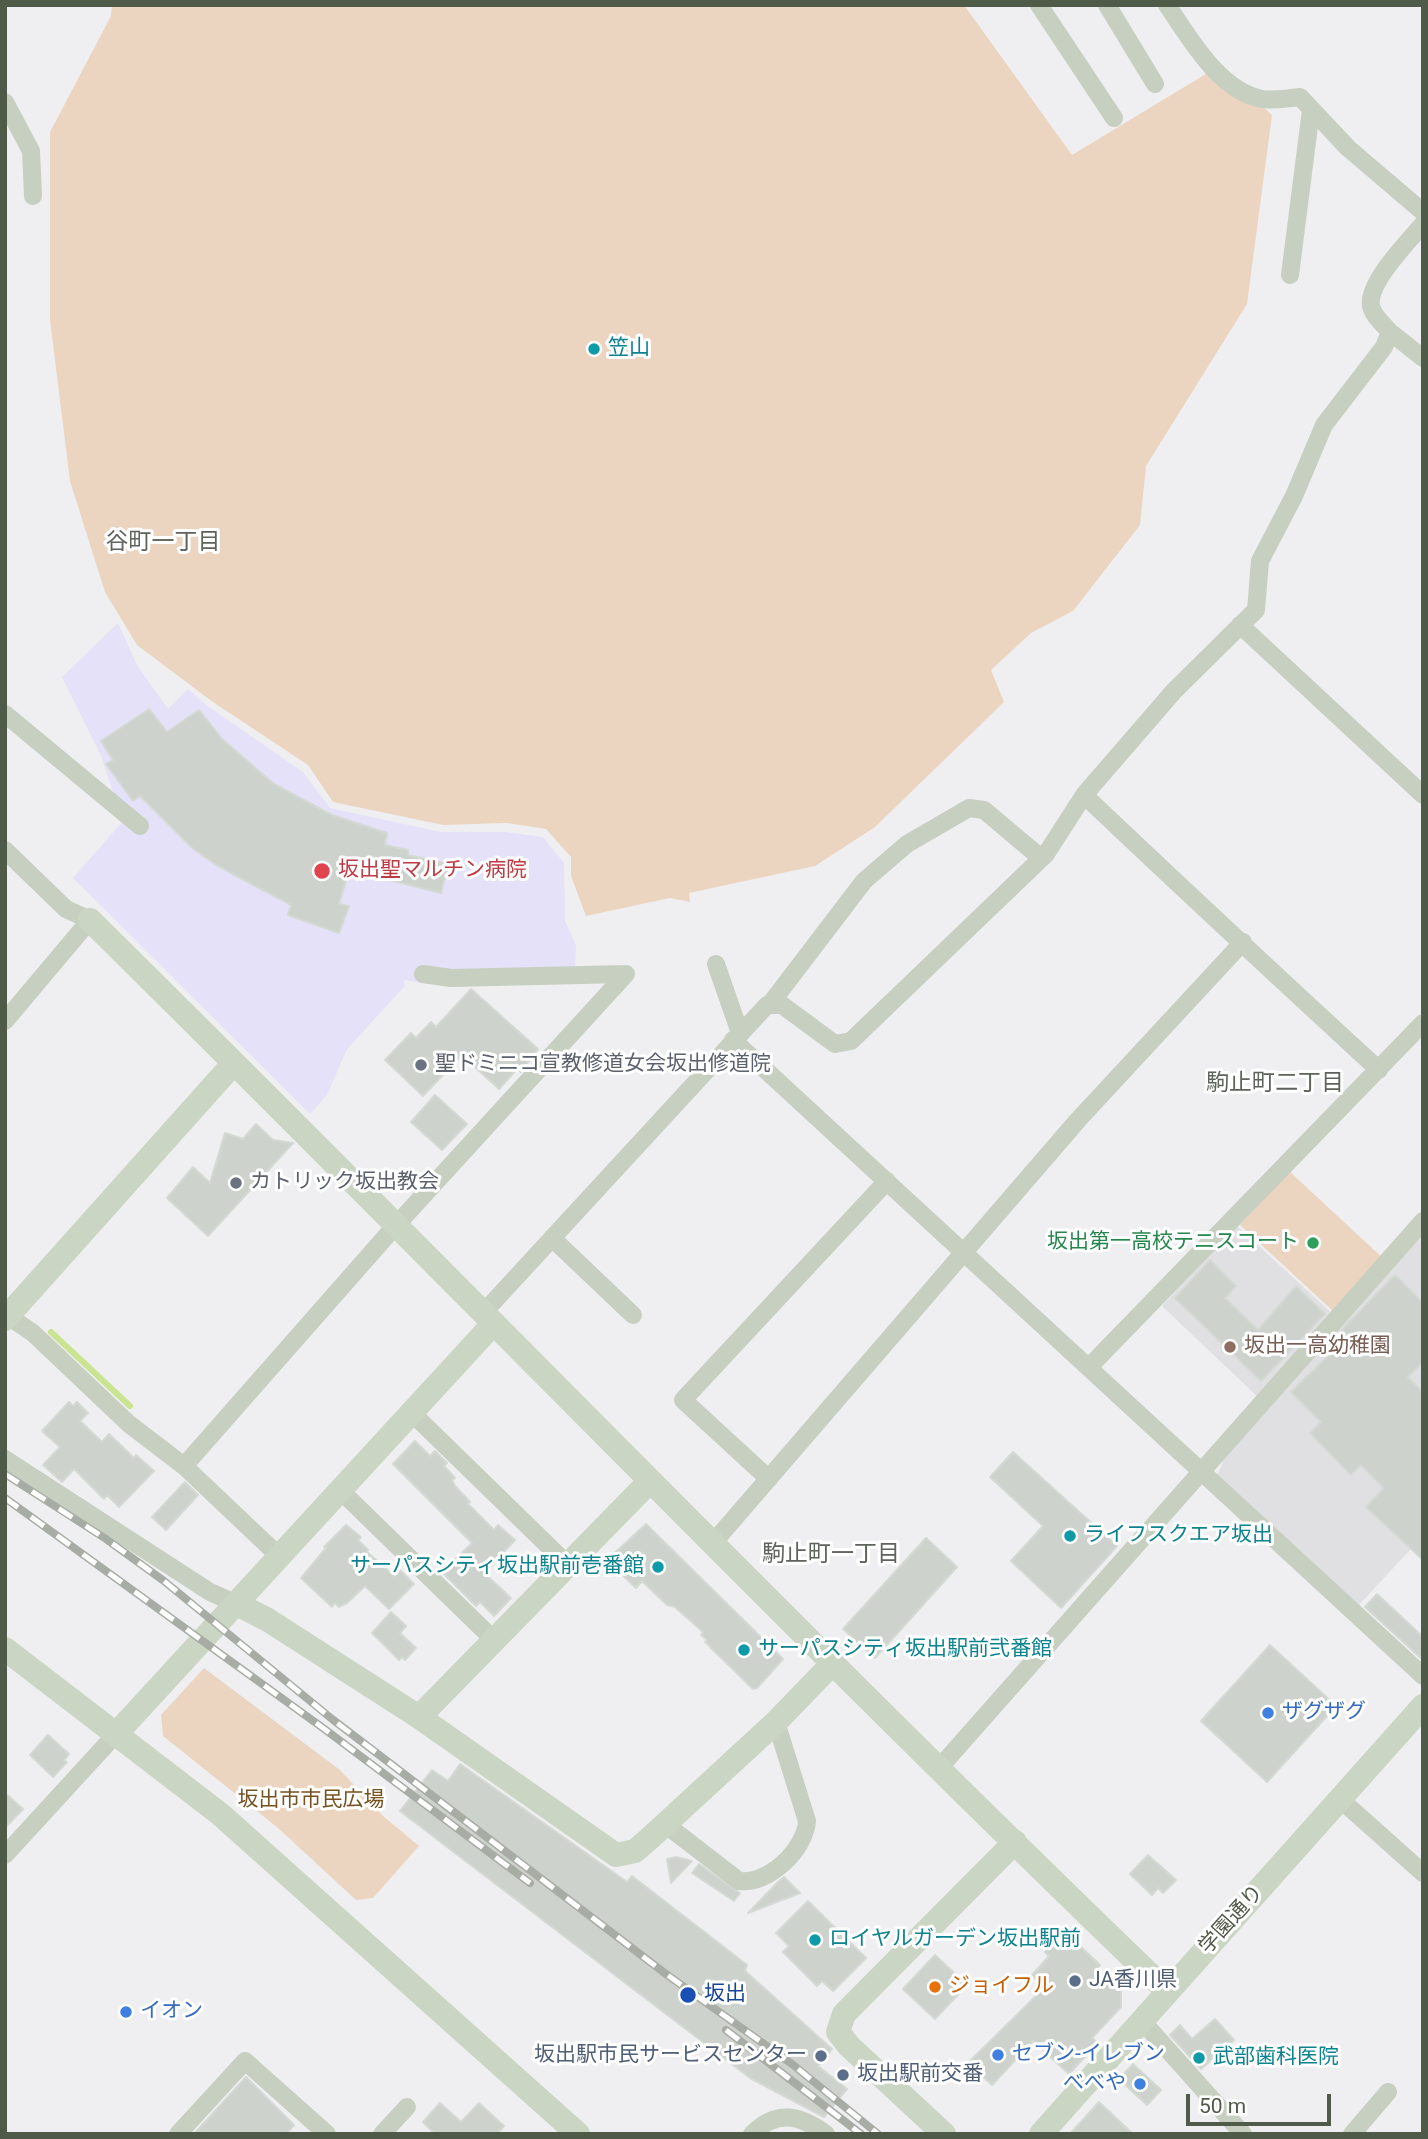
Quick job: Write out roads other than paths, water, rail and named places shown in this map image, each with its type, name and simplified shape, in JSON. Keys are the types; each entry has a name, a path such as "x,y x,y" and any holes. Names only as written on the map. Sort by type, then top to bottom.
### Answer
{"street":[{"path":"1039,5 1114,118"},
{"path":"1107,5 1156,84"},
{"path":"1167,5 1197,49 1242,93 1264,100 1300,97 1348,148 1423,212"},
{"path":"5,102 31,151 33,196"},
{"path":"1290,275 1311,110"},
{"path":"1423,225 1378,280 1371,293 1374,313 1390,332 1423,358"},
{"path":"771,1003 789,1008 835,1044 845,1044 858,1036 1041,858 1084,795 1174,691 1258,607 1260,561 1291,502 1324,425 1384,347 1390,332"},
{"path":"1240,625 1423,795"},
{"path":"5,714 140,826"},
{"path":"1084,795 1188,896 1243,942 1378,1070"},
{"path":"5,1854 412,1413 552,1238 771,1003 864,881 907,844 969,808 984,810 1041,858"},
{"path":"5,850 66,909 90,920 398,1224 832,1662 1168,1992"},
{"path":"5,1021 90,920"},
{"path":"713,1543 966,1254 1078,1120 1243,942"},
{"path":"716,964 737,1037 887,1181 1423,1676"},
{"path":"184,1466 398,1224 626,974 451,978 423,974"},
{"path":"1089,1367 1423,1023"},
{"path":"234,1063 6,1317 33,1333 129,1424 184,1466 281,1557"},
{"path":"769,1479 683,1400 887,1181"},
{"path":"940,1767 1423,1221"},
{"path":"552,1238 633,1315"},
{"path":"412,1413 568,1565"},
{"path":"5,1459 210,1592 268,1620 419,1717 616,1855 635,1852 776,1722 832,1662"},
{"path":"419,1717 650,1481"},
{"path":"341,1491 494,1640"},
{"path":"5,1649 220,1814 578,2134"},
{"name":"学園通り","path":"1041,2134 1423,1706"},
{"path":"665,1824 739,1881 750,1883 763,1879 800,1846 807,1834 807,1821 776,1722"},
{"path":"1340,1800 1423,1873"},
{"path":"944,2134 849,2046 838,2032 840,2023 844,2014 1015,1842"},
{"path":"1143,2022 1243,2134"},
{"path":"178,2134 245,2061 327,2134"},
{"path":"1352,2134 1388,2092"},
{"path":"382,2134 407,2107"},
{"path":"752,2134 772,2119 785,2116 799,2117 826,2134"}],"waterway":[{"path":"51,1332 130,1406"}],"railway":[{"path":"5,1474 106,1539 164,1581 332,1719 666,1974 792,2064 878,2134"},
{"path":"5,1498 323,1728 530,1883"},
{"path":"726,2030 861,2134"}],"place":[{"name":"笠山","path":"594,349"},
{"name":"坂出聖マルチン病院","path":"322,871"},
{"name":"聖ドミニコ宣教修道女会坂出修道院","path":"421,1065"},
{"name":"カトリック坂出教会","path":"236,1183"},
{"name":"坂出第一高校テニスコート","path":"1313,1243"},
{"name":"坂出一高幼稚園","path":"1230,1347"},
{"name":"ライフスクエア坂出","path":"1070,1536"},
{"name":"サーパスシティ坂出駅前壱番館","path":"658,1567"},
{"name":"サーパスシティ坂出駅前弐番館","path":"744,1650"},
{"name":"ザグザグ","path":"1268,1713"},
{"name":"ロイヤルガーデン坂出駅前","path":"815,1940"},
{"name":"JA香川県","path":"1075,1981"},
{"name":"ジョイフル","path":"935,1987"},
{"name":"坂出","path":"688,1995"},
{"name":"イオン","path":"126,2012"},
{"name":"セブン-イレブン","path":"998,2055"},
{"name":"坂出駅市民サービスセンター","path":"821,2056"},
{"name":"武部歯科医院","path":"1199,2058"},
{"name":"坂出駅前交番","path":"843,2075"},
{"name":"べべや","path":"1140,2084"}],"district":[{"name":"谷町一丁目","path":"163,543"},
{"name":"駒止町二丁目","path":"1275,1084"},
{"name":"駒止町一丁目","path":"831,1555"}],"park label":[{"name":"坂出市市民広場","path":"311,1801"}]}
